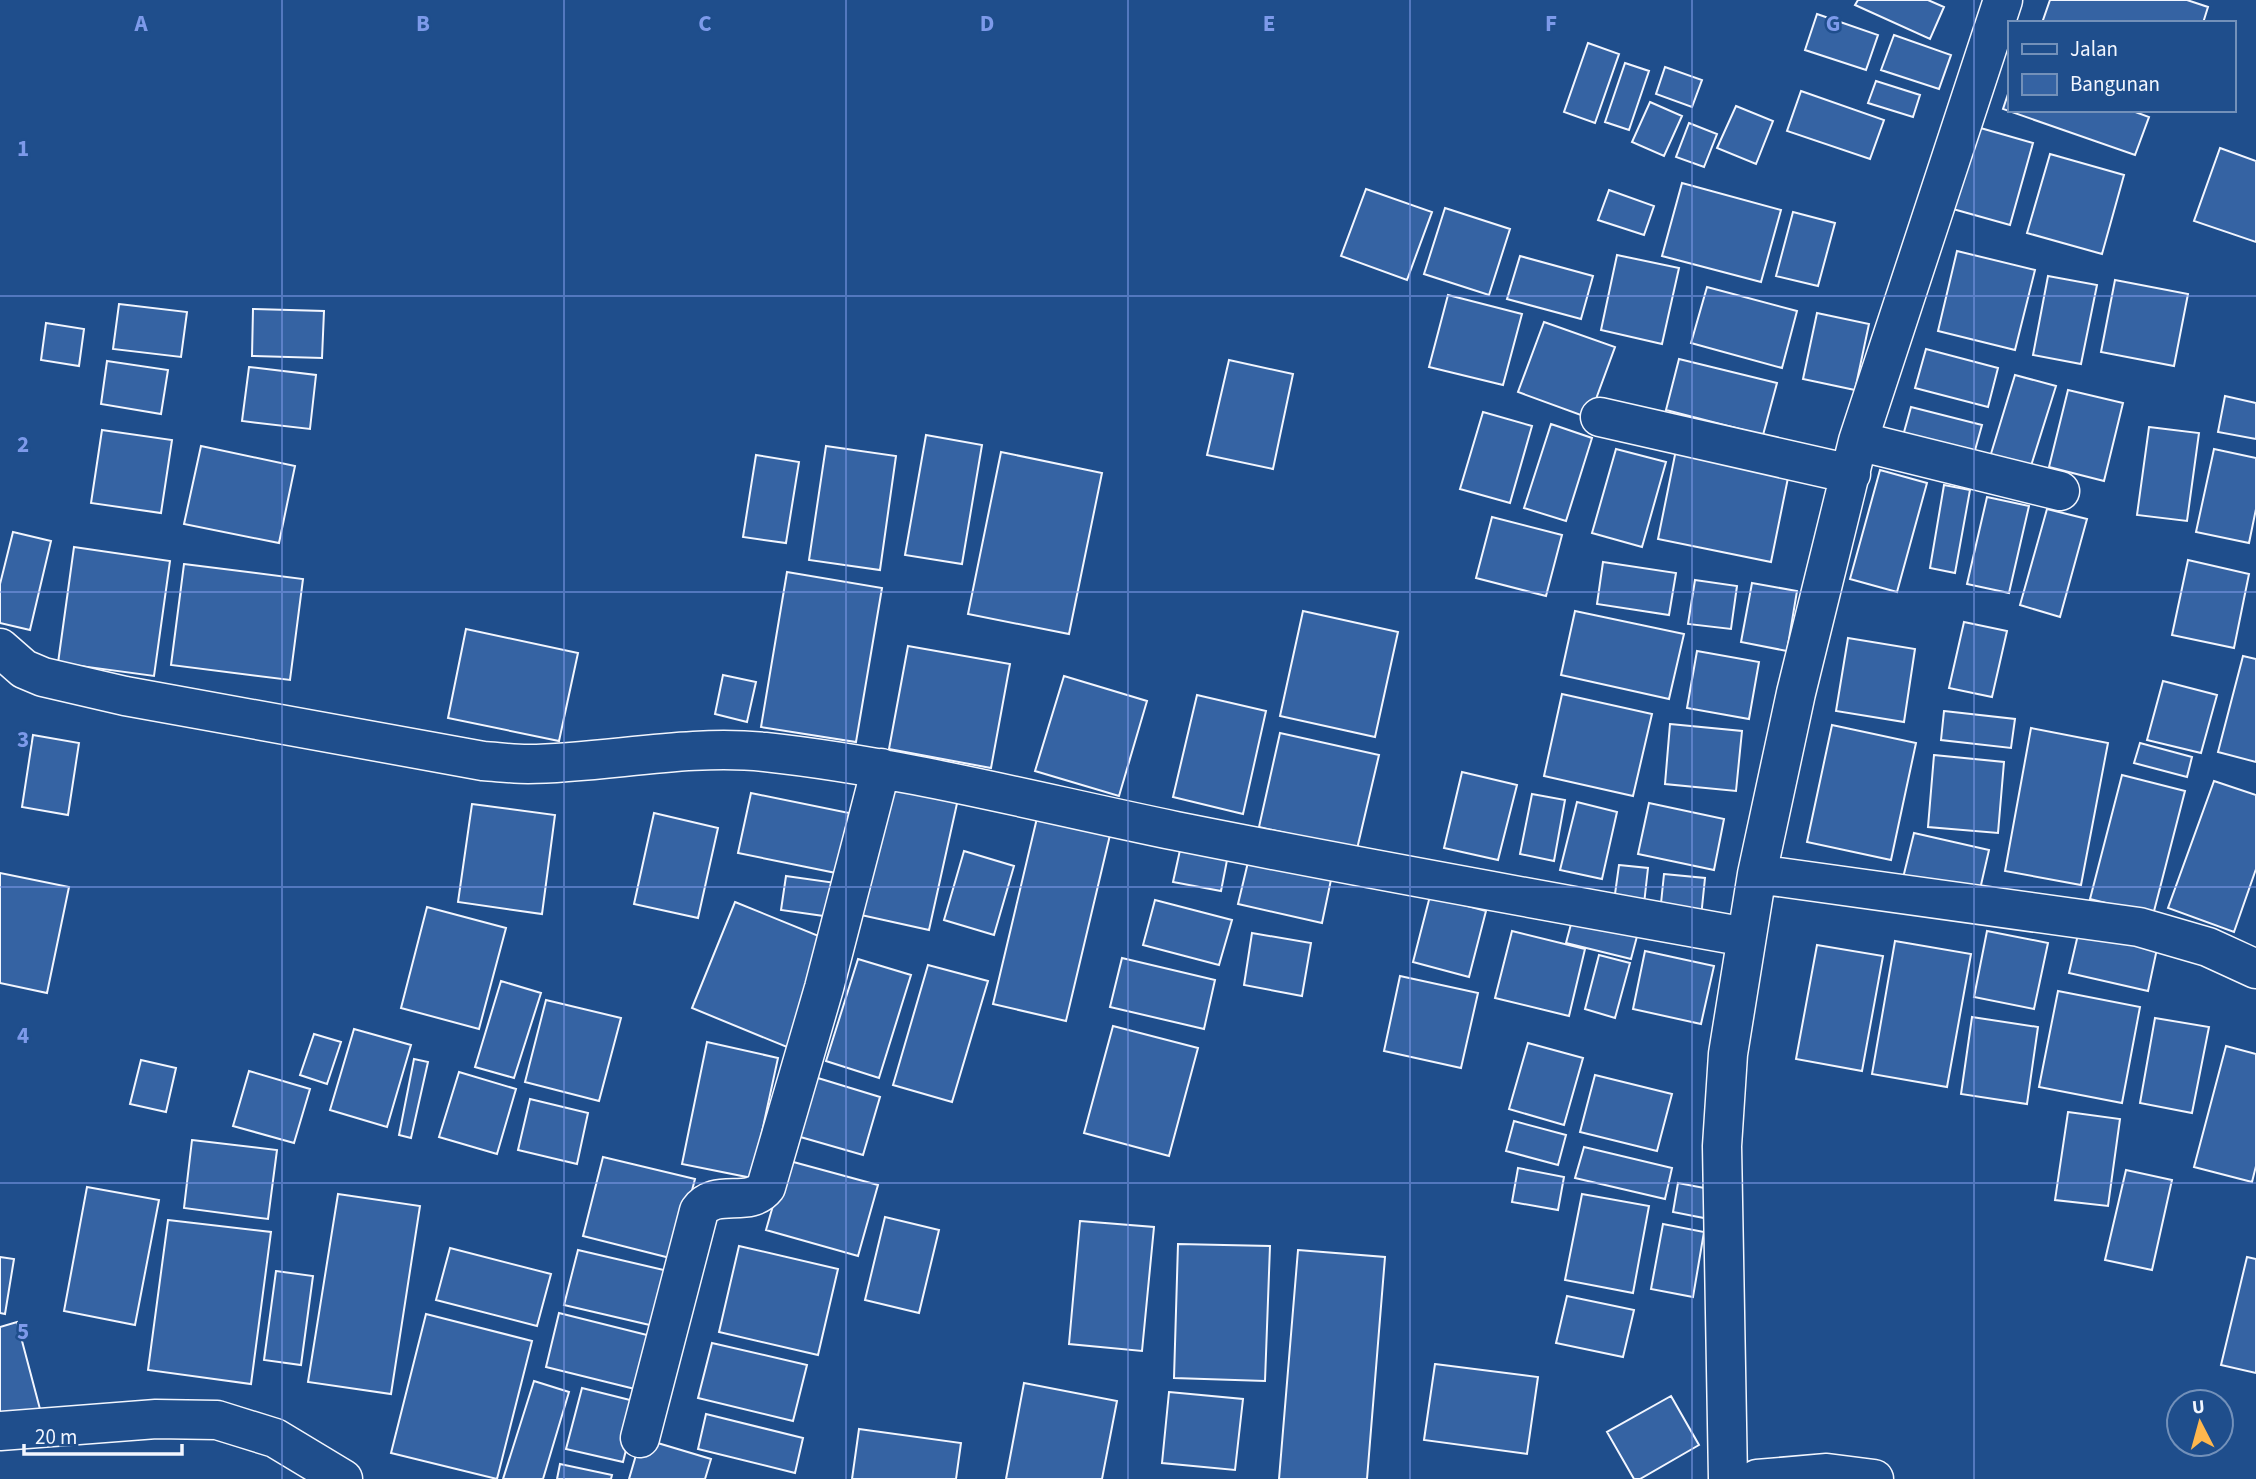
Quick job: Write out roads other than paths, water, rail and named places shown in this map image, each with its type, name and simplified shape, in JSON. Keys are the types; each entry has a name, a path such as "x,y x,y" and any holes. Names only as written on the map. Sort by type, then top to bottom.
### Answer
{"street":[{"path":"1728,1479 1722,1146 1728,1054 1757,874 1796,693 1855,458 2003,0"},
{"path":"1600,417 2060,491"},
{"path":"0,648 24,669 43,677 125,696 483,761 524,764 726,750 764,752 881,768 1306,857 1746,937"},
{"path":"640,1438 699,1211 712,1200 755,1197 766,1187 824,988 881,768"},
{"path":"1757,874 2140,927 2208,947 2256,969"},
{"path":"0,1432 156,1419 217,1420 275,1437 343,1479"},
{"path":"1757,1479 1827,1473 1874,1479"}]}
